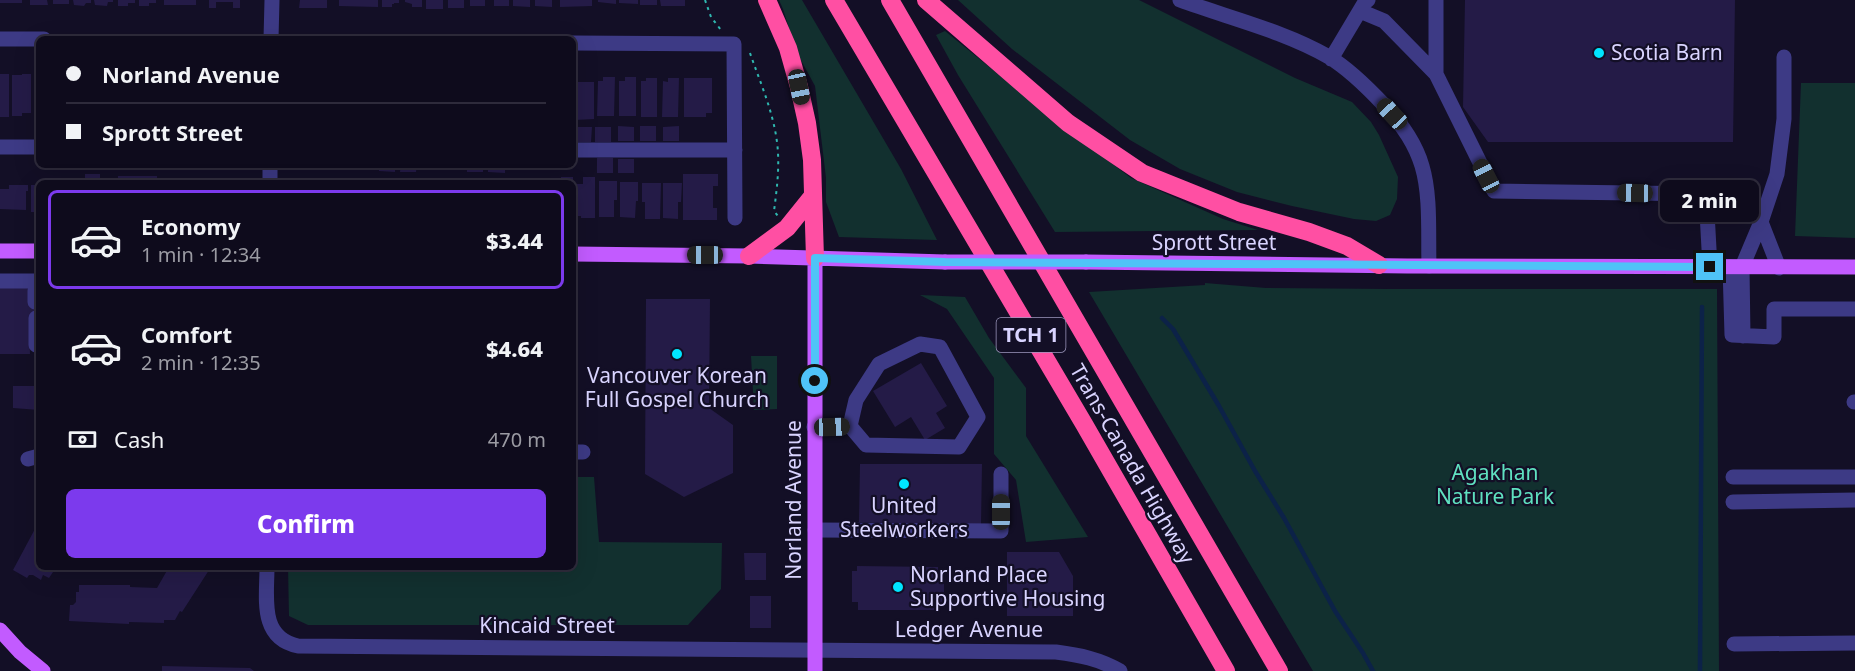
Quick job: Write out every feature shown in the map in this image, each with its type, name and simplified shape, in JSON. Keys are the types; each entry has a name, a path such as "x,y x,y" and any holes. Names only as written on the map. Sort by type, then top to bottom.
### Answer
{"highway":[{"path":"767,0 788,48 807,123 812,160 815,258"},
{"name":"Trans-Canada Highway","path":"834,0 1084,424 1226,671"},
{"name":"Trans-Canada Highway","path":"890,0 1279,671"},
{"path":"926,0 1068,123 1143,173 1239,212 1309,232 1347,246 1378,266"},
{"path":"749,256 787,228 812,197"}],"main road":[{"path":"0,251 36,251"},
{"name":"Sprott Street","path":"576,254 945,262 1855,267"},
{"name":"Norland Avenue","path":"815,258 815,671"},
{"path":"0,630 20,652 43,671"}],"street":[{"path":"271,36 272,0"},
{"path":"1180,0 1291,39 1331,59 1380,101 1402,125 1415,147 1422,167 1425,181 1429,266"},
{"path":"1436,0 1436,74"},
{"path":"1331,59 1364,5 1384,21 1436,74 1494,191 1706,194 1710,267"},
{"path":"0,39 36,39"},
{"path":"576,43 734,44 735,218"},
{"path":"1784,57 1784,119 1777,174 1761,222 1736,267 1737,336 1774,337 1774,309 1855,309"},
{"path":"0,147 36,147"},
{"path":"576,150 735,150"},
{"path":"1761,222 1779,268"},
{"path":"0,281 36,281"},
{"path":"36,288 36,345"},
{"path":"920,344 940,347 978,417 959,447 866,445 850,426 856,400 879,364 920,344"},
{"path":"814,427 850,426"},
{"path":"815,530 1001,531 1001,474"},
{"path":"1733,477 1854,477 1854,500 1733,502"},
{"path":"1771,477 1771,501"},
{"name":"Kincaid Street","path":"267,570 268,620 273,631 292,645 815,650"},
{"path":"1734,644 1855,643"},
{"name":"Ledger Avenue","path":"815,650 1056,652 1099,660 1120,671"}],"path":[{"path":"705,0 711,17 734,44 749,50 771,114 777,143 778,177 774,211 780,219"}],"green space":[{"path":"779,0 802,0 901,169 937,240 839,237 826,202 826,178 815,86 797,53"},
{"path":"958,0 1139,0 1295,78 1352,102 1371,122 1379,135 1398,177 1397,199 1390,215 1376,221 1354,219 1292,206 1237,192 1180,169 1130,140 1012,49"},
{"path":"945,31 1052,118 1131,178 1223,219 1258,230 1055,232 958,75 936,35"},
{"path":"1801,83 1855,83 1855,238 1795,236"},
{"name":"Agakhan Nature Park","path":"1205,283 1266,288 1717,289 1719,671 1313,671 1089,292 1205,285"},
{"path":"920,295 965,297 989,338 1026,388 1026,436 1088,537 1026,542 1016,480 994,454 994,378 947,309"},
{"path":"751,356 777,356 777,409 754,410"},
{"path":"576,477 594,477 599,542 722,543 721,589 688,625 308,625 289,616 288,570 576,570"}],"building":[{"path":"0,0 22,0 22,3 0,3"},
{"path":"30,0 47,0 48,5 30,5"},
{"path":"53,0 69,0 69,4 53,4"},
{"path":"73,0 91,0 91,3 86,3 84,6 74,5"},
{"path":"94,0 113,0 113,2 108,2 107,6 95,5"},
{"path":"118,0 135,0 135,3 118,6"},
{"path":"139,0 156,0 156,3 139,6"},
{"path":"164,0 196,0 196,5 164,5"},
{"path":"209,0 240,0 240,8 233,8 233,2 216,2 216,8 209,8"},
{"path":"300,0 327,0 327,8 299,8"},
{"path":"339,0 378,0 378,7 339,6"},
{"path":"382,0 399,0 399,3 392,4 392,7 382,7"},
{"path":"405,0 422,0 422,7 412,7 412,4"},
{"path":"426,0 443,0 443,9 426,9"},
{"path":"448,0 464,0 464,8 448,8"},
{"path":"470,0 485,0 485,6 470,6"},
{"path":"494,0 509,0 509,6 494,6"},
{"path":"513,0 530,0 530,7 513,6"},
{"path":"535,0 552,0 552,7 535,6"},
{"path":"560,0 592,0 592,6 560,7"},
{"path":"598,0 616,0 616,4 598,2"},
{"path":"619,0 638,0 638,4 619,3"},
{"path":"640,0 657,0 657,5 640,5"},
{"path":"660,0 685,0 685,6 661,6"},
{"name":"Scotia Barn","path":"1465,0 1735,0 1733,142 1488,142 1463,107"},
{"path":"35,71 36,71 36,111"},
{"path":"0,74 9,74 9,117 0,117"},
{"path":"31,74 31,113 12,116 12,75"},
{"path":"603,77 615,77 614,116 597,116 598,81 603,81"},
{"path":"625,77 636,77 636,116 619,116 619,81 625,81"},
{"path":"646,78 657,78 657,117 641,117 641,81 646,81"},
{"path":"668,78 679,78 678,117 662,117 663,81 668,82"},
{"path":"684,78 712,78 712,113 706,113 706,117 684,117"},
{"path":"577,82 594,82 594,119 576,120"},
{"path":"618,126 634,127 634,141 618,141"},
{"path":"640,126 656,126 656,141 640,141"},
{"path":"679,126 679,141 663,141 663,127"},
{"path":"576,127 592,127 591,142 576,142"},
{"path":"595,127 611,127 611,142 595,142"},
{"path":"597,158 613,158 613,173 597,173"},
{"path":"618,159 634,159 634,173 618,173"},
{"path":"379,168 395,168 395,172 379,171"},
{"path":"401,168 417,168 416,172 400,172"},
{"path":"467,168 483,168 483,172 467,172"},
{"path":"488,168 505,168 505,173 488,172"},
{"path":"85,174 100,174 100,179 109,180 76,180 85,179"},
{"path":"683,174 718,174 718,186 713,186 713,208 717,208 717,220 683,220"},
{"path":"118,176 157,176 157,180 118,180"},
{"path":"561,177 573,177 573,180 561,180"},
{"path":"583,177 595,177 595,218 576,216 576,184 583,184"},
{"path":"599,181 617,181 614,217 599,217"},
{"path":"620,182 638,182 635,218 620,217"},
{"path":"642,183 661,183 660,219 645,219"},
{"path":"663,183 682,183 681,202 678,202 678,219 663,218"},
{"path":"9,185 28,185 26,210 0,209 0,189 9,189"},
{"path":"31,185 36,185 36,212 31,212"},
{"path":"0,287 30,287 36,297 36,318 29,318 30,354 0,354"},
{"name":"Vancouver Korean Full Gospel Church","path":"646,299 710,299 709,408 733,425 733,473 684,497 645,474"},
{"path":"921,363 947,406 936,413 945,428 925,440 911,417 895,427 873,391"},
{"path":"13,386 36,386 36,410 13,408"},
{"path":"860,464 982,464 981,525 859,522"},
{"path":"36,527 36,570 54,570 49,578 43,575 41,580 33,575 27,578 13,570"},
{"path":"1007,552 1059,552 1073,576 1073,616 1007,616"},
{"path":"744,553 766,553 766,580 745,580"},
{"name":"Norland Place Supportive Housing","path":"857,566 938,567 938,572 944,572 944,602 939,602 939,610 858,610 858,602 852,602 852,571 857,571"},
{"path":"167,570 209,570 175,620 164,620 164,623 129,622 129,624 69,621 70,605 76,602 79,585 130,585 130,587 157,588"},
{"path":"750,596 771,596 771,628 750,628"},
{"path":"162,666 250,668 254,671 162,671"}],"waterway":[{"path":"1700,671 1702,307"},
{"path":"1162,318 1173,329 1284,518 1335,611 1373,671"}],"place":[{"name":"Scotia Barn","path":"1599,53"},
{"name":"Vancouver Korean Full Gospel Church","path":"677,354"},
{"name":"United Steelworkers","path":"904,484"},
{"name":"Norland Place Supportive Housing","path":"898,587"}],"route":[{"path":"815,381 815,258 945,262 1710,267"}]}
